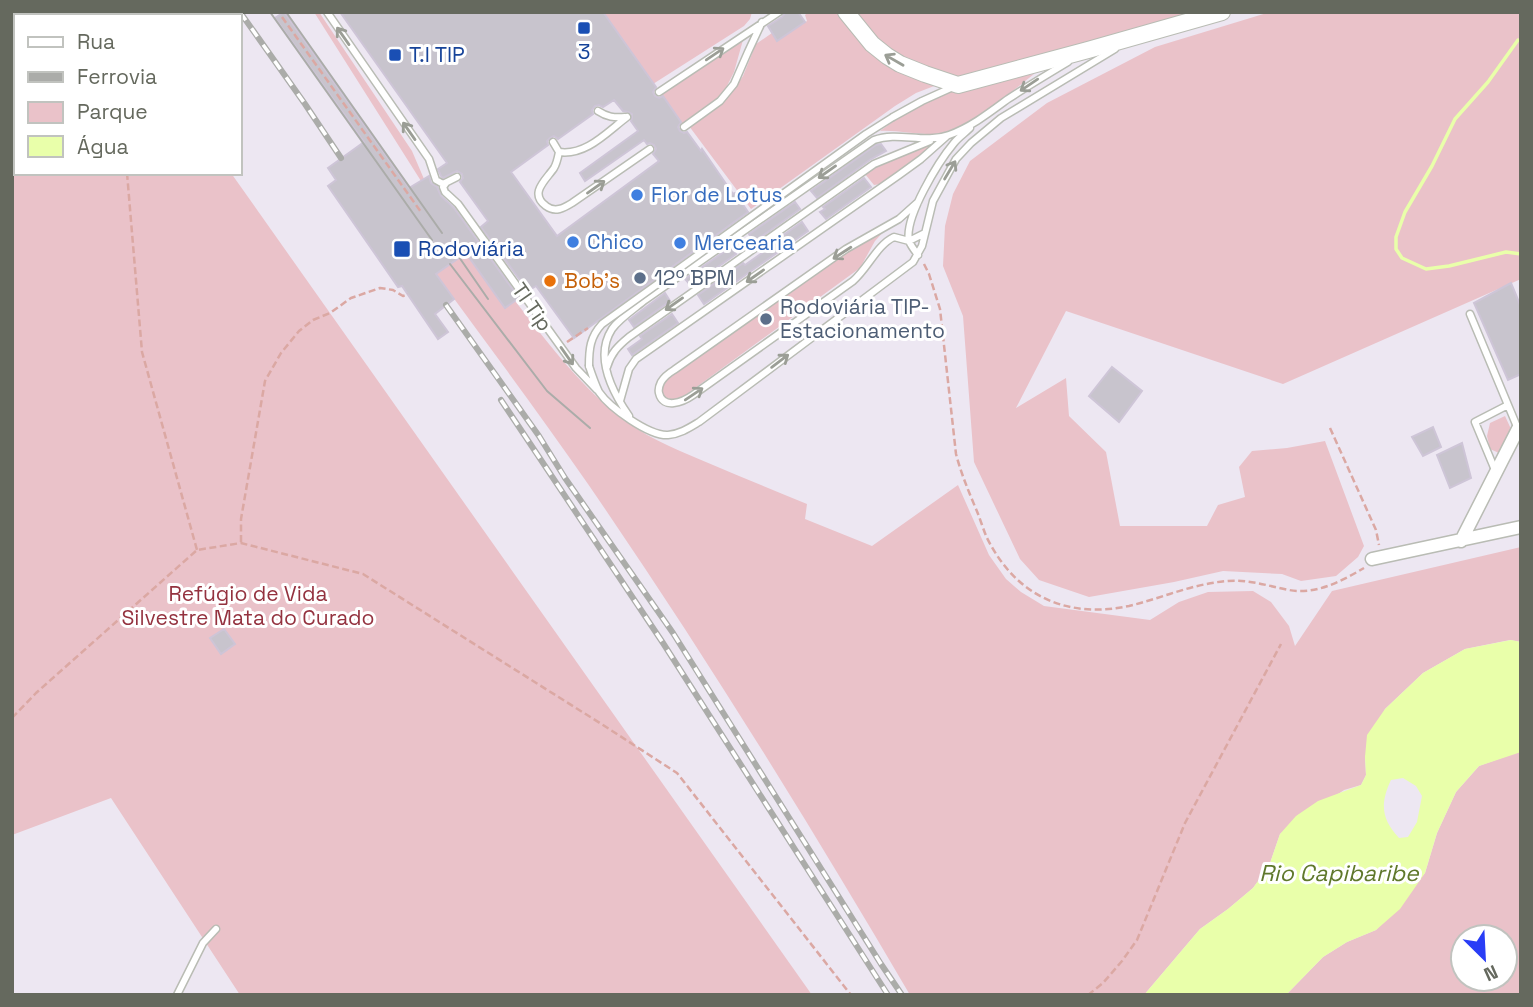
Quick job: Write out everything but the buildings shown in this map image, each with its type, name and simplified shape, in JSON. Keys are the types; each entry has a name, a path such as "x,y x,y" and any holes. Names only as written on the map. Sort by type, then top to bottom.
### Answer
{"street":[{"path":"846,12 872,44 887,56 900,64 958,85 1222,12"},
{"path":"1461,541 1520,429"},
{"path":"1372,559 1521,527"}],"lane":[{"name":"TI Tip","path":"327,12 429,159 436,180 446,183 443,187 445,192 458,204 576,368 601,395 632,421 656,434 682,432 699,422 906,268 918,255"},
{"path":"659,92 779,12"},
{"path":"684,127 720,101 734,84 763,22"},
{"path":"918,255 933,201 956,159 1001,118 1134,37"},
{"path":"918,255 909,241 918,202 956,140 1038,79 1088,50"},
{"path":"601,395 589,366 589,351 592,337 602,324 854,142 892,117 958,85"},
{"path":"559,152 580,150 627,117 614,118 598,111"},
{"path":"606,370 615,348 629,337 874,164 978,122"},
{"path":"620,401 629,369 636,359 899,175 949,135"},
{"path":"632,421 606,370 607,342 612,329 645,300 874,140 888,136 938,138"},
{"path":"553,142 559,152"},
{"path":"559,152 553,169 541,183 539,193 543,203 556,210 572,203 650,149"},
{"path":"446,183 457,177"},
{"path":"918,202 899,219 846,249 674,370 662,380 660,397 673,404 693,396 853,281 888,240 894,237 909,241 925,233"},
{"path":"1469,314 1520,429"},
{"path":"1496,472 1475,422 1508,405"},
{"path":"177,995 203,943 216,929"}],"path":[{"path":"282,17 421,212"},
{"path":"127,175 142,352 197,550"},
{"path":"918,255 929,274 940,309 956,454 987,539 1019,584 1058,605 1081,608 1128,606 1202,584 1229,581 1253,582 1293,591 1310,590 1326,587 1364,568 1378,552 1380,542 1330,428"},
{"path":"241,543 240,519 265,380 281,353 299,331 351,298 380,288 393,290 402,296 408,294"},
{"path":"12,718 36,692 197,550 241,543 363,574 677,774 851,995"},
{"path":"1088,995 1103,983 1137,940 1185,823 1281,644"}],"green space":[{"name":"Refúgio de Vida Silvestre Mata do Curado","path":"12,12 117,12 118,14 14,14 14,175 232,175 812,995 240,995 111,798 12,835"},
{"path":"314,12 319,12 412,151 424,179 421,181"},
{"path":"603,12 752,12 744,26 653,84"},
{"path":"808,12 840,12 844,20 942,83 916,93 895,106 751,209 689,126 731,94 743,76 756,44 772,33 777,40 807,21 805,15"},
{"path":"854,12 1208,12 959,77 898,56 869,34"},
{"path":"1270,12 1521,12 1521,279 1283,384 1066,311 1016,408 1066,378 1069,416 1106,452 1120,526 1207,526 1218,505 1245,497 1239,467 1252,451 1325,441 1364,546 1358,557 1336,576 1301,581 1282,574 1223,571 1089,597 1039,580 1020,559 974,462 963,316 943,266 945,226 953,194 970,161 1047,103 1155,47"},
{"path":"743,40 734,72 723,94 682,124 661,94"},
{"path":"1034,74 974,119 947,131 928,134 880,131 917,107 947,93 976,84"},
{"path":"936,142 881,184 874,185 865,174 877,166"},
{"path":"886,229 875,241 860,268 680,399 670,399 662,394 664,381 848,251"},
{"path":"466,253 505,307 515,301 581,381 627,422 668,446 807,504 805,519 872,546 958,485 989,555 1006,579 1044,606 1150,620 1179,602 1208,592 1253,591 1271,602 1289,626 1295,646 1332,591 1521,547 1521,642 1510,640 1465,649 1423,673 1385,709 1365,757 1366,775 1361,785 1344,790 1280,834 1269,866 1253,888 1200,929 1144,995 910,995 833,865 672,609 569,457 436,274"},
{"path":"1505,416 1511,429 1499,453 1490,449 1487,436 1490,423"},
{"path":"1521,752 1521,995 1286,995 1323,957 1347,942 1376,930 1425,873 1437,833 1456,792 1479,766"}],"water":[{"name":"Rio Capibaribe","path":"1511,640 1521,642 1521,752 1479,766 1456,792 1437,833 1425,873 1400,909 1376,930 1347,942 1323,957 1286,995 1144,995 1200,929 1253,888 1269,866 1280,834 1296,816 1318,801 1361,785 1366,775 1367,735 1385,709 1423,673 1465,649","holes":["1403,778 1416,786 1422,796 1417,822 1408,837 1399,838 1389,824 1384,810 1387,788 1391,780"]}],"waterway":[{"path":"1518,40 1488,82 1455,119 1405,212 1396,237 1396,249 1402,258 1426,269 1506,252 1521,254"}],"tram line":[{"path":"270,12 432,240"},
{"path":"286,12 442,233"},
{"path":"459,257 488,299"},
{"path":"450,264 547,391 590,428"}],"railway":[{"path":"242,15 341,158"},
{"path":"446,305 673,633 902,995"},
{"path":"501,400 663,643 888,995"}],"place":[{"name":"3","path":"584,28"},
{"name":"T.I TIP","path":"395,55"},
{"name":"Flor de Lotus","path":"637,195"},
{"name":"Chico","path":"573,242"},
{"name":"Mercearia","path":"680,243"},
{"name":"Rodoviária","path":"402,249"},
{"name":"12º BPM","path":"640,278"},
{"name":"Bob's","path":"550,281"},
{"name":"Rodoviária TIP- Estacionamento","path":"766,319"}]}
